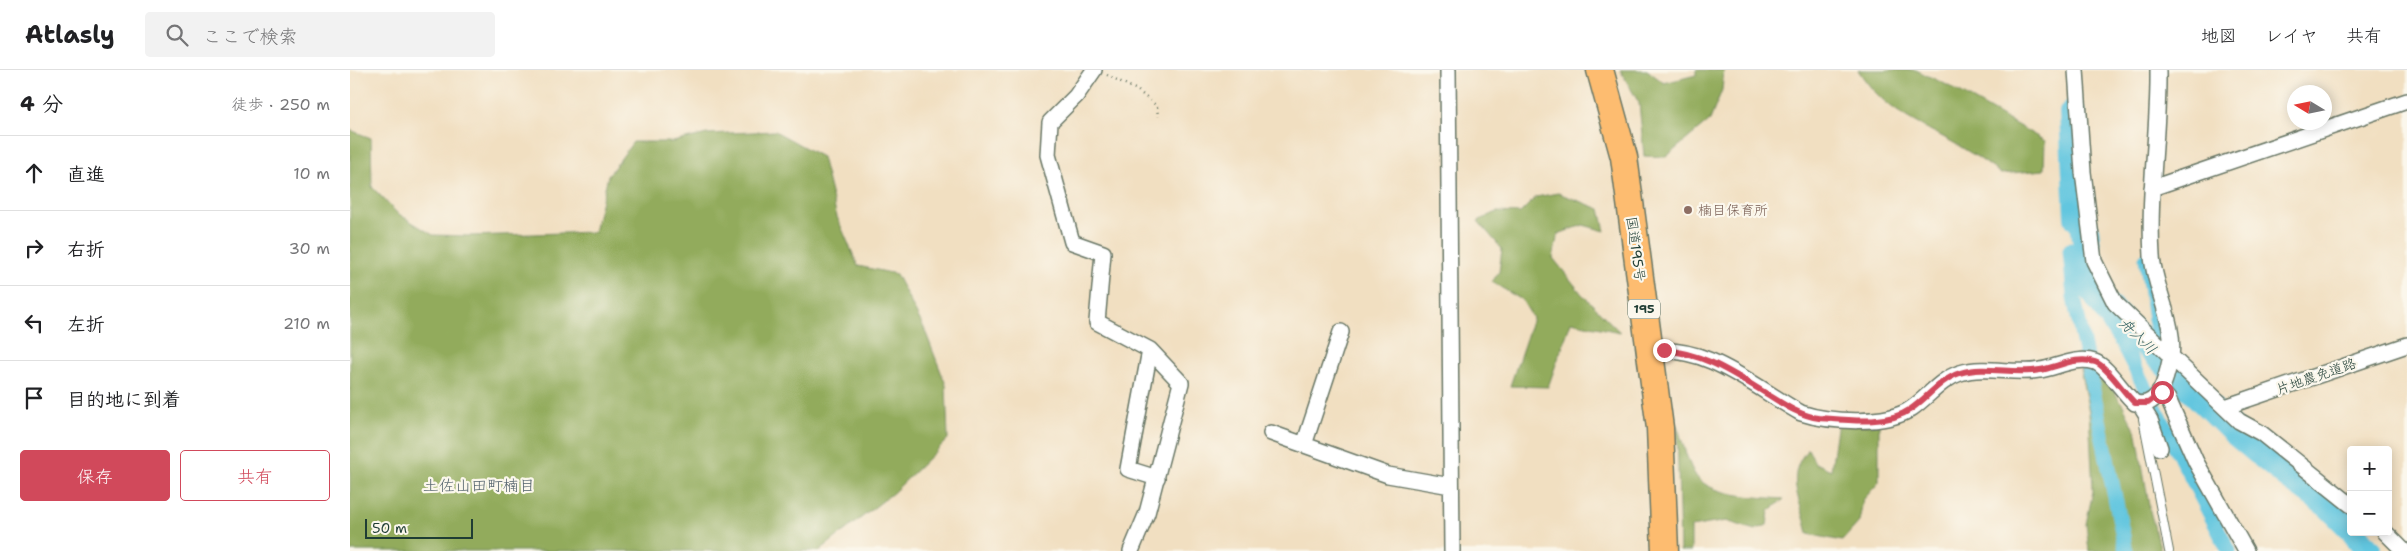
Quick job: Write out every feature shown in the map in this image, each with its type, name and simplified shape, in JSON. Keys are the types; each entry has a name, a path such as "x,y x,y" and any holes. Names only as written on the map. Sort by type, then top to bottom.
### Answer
{"highway":[{"name":"国道195号","path":"1600,70 1624,157 1660,428 1665,551"}],"street":[{"path":"1448,70 1452,551"},
{"path":"2076,70 2082,163 2094,261 2115,303 2168,363 2239,421 2262,432 2347,502"},
{"path":"2158,70 2159,96 2152,188 2152,258 2172,344 2168,363 2152,398 2150,420 2160,448"},
{"path":"1099,72 1050,122 1048,155 1072,242 1103,253 1097,322 1150,350 1181,383 1147,513 1131,551"},
{"path":"2152,188 2407,101"},
{"path":"1304,445 1341,332"},
{"name":"片地農免道路","path":"2224,407 2407,345"},
{"path":"1150,350 1128,469 1157,478"},
{"path":"1650,352 1664,350 1698,355 1719,364 1801,413 1830,419 1893,418 1910,410 1944,381 1962,372 1974,370 2029,371 2089,361 2101,365 2127,397 2168,399 2196,462 2246,551"},
{"path":"1271,433 1388,475 1451,486"},
{"path":"2389,536 2404,551"}],"lane":[{"path":"2152,398 2169,551"}],"path":[{"path":"1099,72 1144,95 1157,106 1158,117"}],"green space":[{"path":"1620,70 1647,70 1664,83 1696,75 1696,70 1724,70 1722,90 1710,120 1666,157 1644,156 1639,103"},
{"path":"1858,70 1916,70 1947,85 2045,141 2044,170 2001,174 1973,154 1895,109 1882,99"},
{"path":"350,130 371,138 372,187 397,213 433,235 470,236 594,232 608,176 633,142 673,142 707,134 775,131 822,157 837,217 858,266 896,274 924,328 946,385 948,439 894,492 819,551 350,551"},
{"path":"1558,193 1600,209 1605,231 1583,225 1558,234 1553,258 1581,293 1620,332 1571,322 1548,387 1510,386 1533,318 1522,300 1492,282 1499,272 1502,249 1478,221 1497,212 1520,213 1536,197"},
{"path":"2080,369 2101,372 2123,405 2137,434 2150,511 2161,551 2089,551 2086,524 2093,491 2089,412"},
{"path":"1838,421 1879,424 1879,482 1863,500 1859,522 1842,541 1808,534 1795,480 1801,460 1808,449 1815,463 1831,470"},
{"path":"1677,425 1691,467 1701,481 1710,487 1735,494 1784,499 1769,511 1767,525 1755,530 1726,521 1691,527 1691,551 1680,551"}],"waterway":[{"name":"舟入川","path":"2072,113 2077,218 2086,229 2090,269 2099,298 2233,431 2287,476 2329,506 2347,524"},
{"path":"2077,218 2085,289 2122,343 2229,551"},
{"path":"2070,250 2074,298 2126,551"},
{"path":"2146,259 2161,360"},
{"name":"舟入川","path":"2357,536 2369,551"}],"place":[{"name":"楠目保育所","path":"1688,210"}],"district":[{"name":"土佐山田町楠目","path":"479,485"}],"route":[{"path":"1664,350 1698,355 1719,364 1801,413 1830,419 1893,418 1910,410 1944,381 1962,372 1974,370 2040,370 2083,360 2101,365 2122,392 2135,403 2148,403 2162,392"}]}
